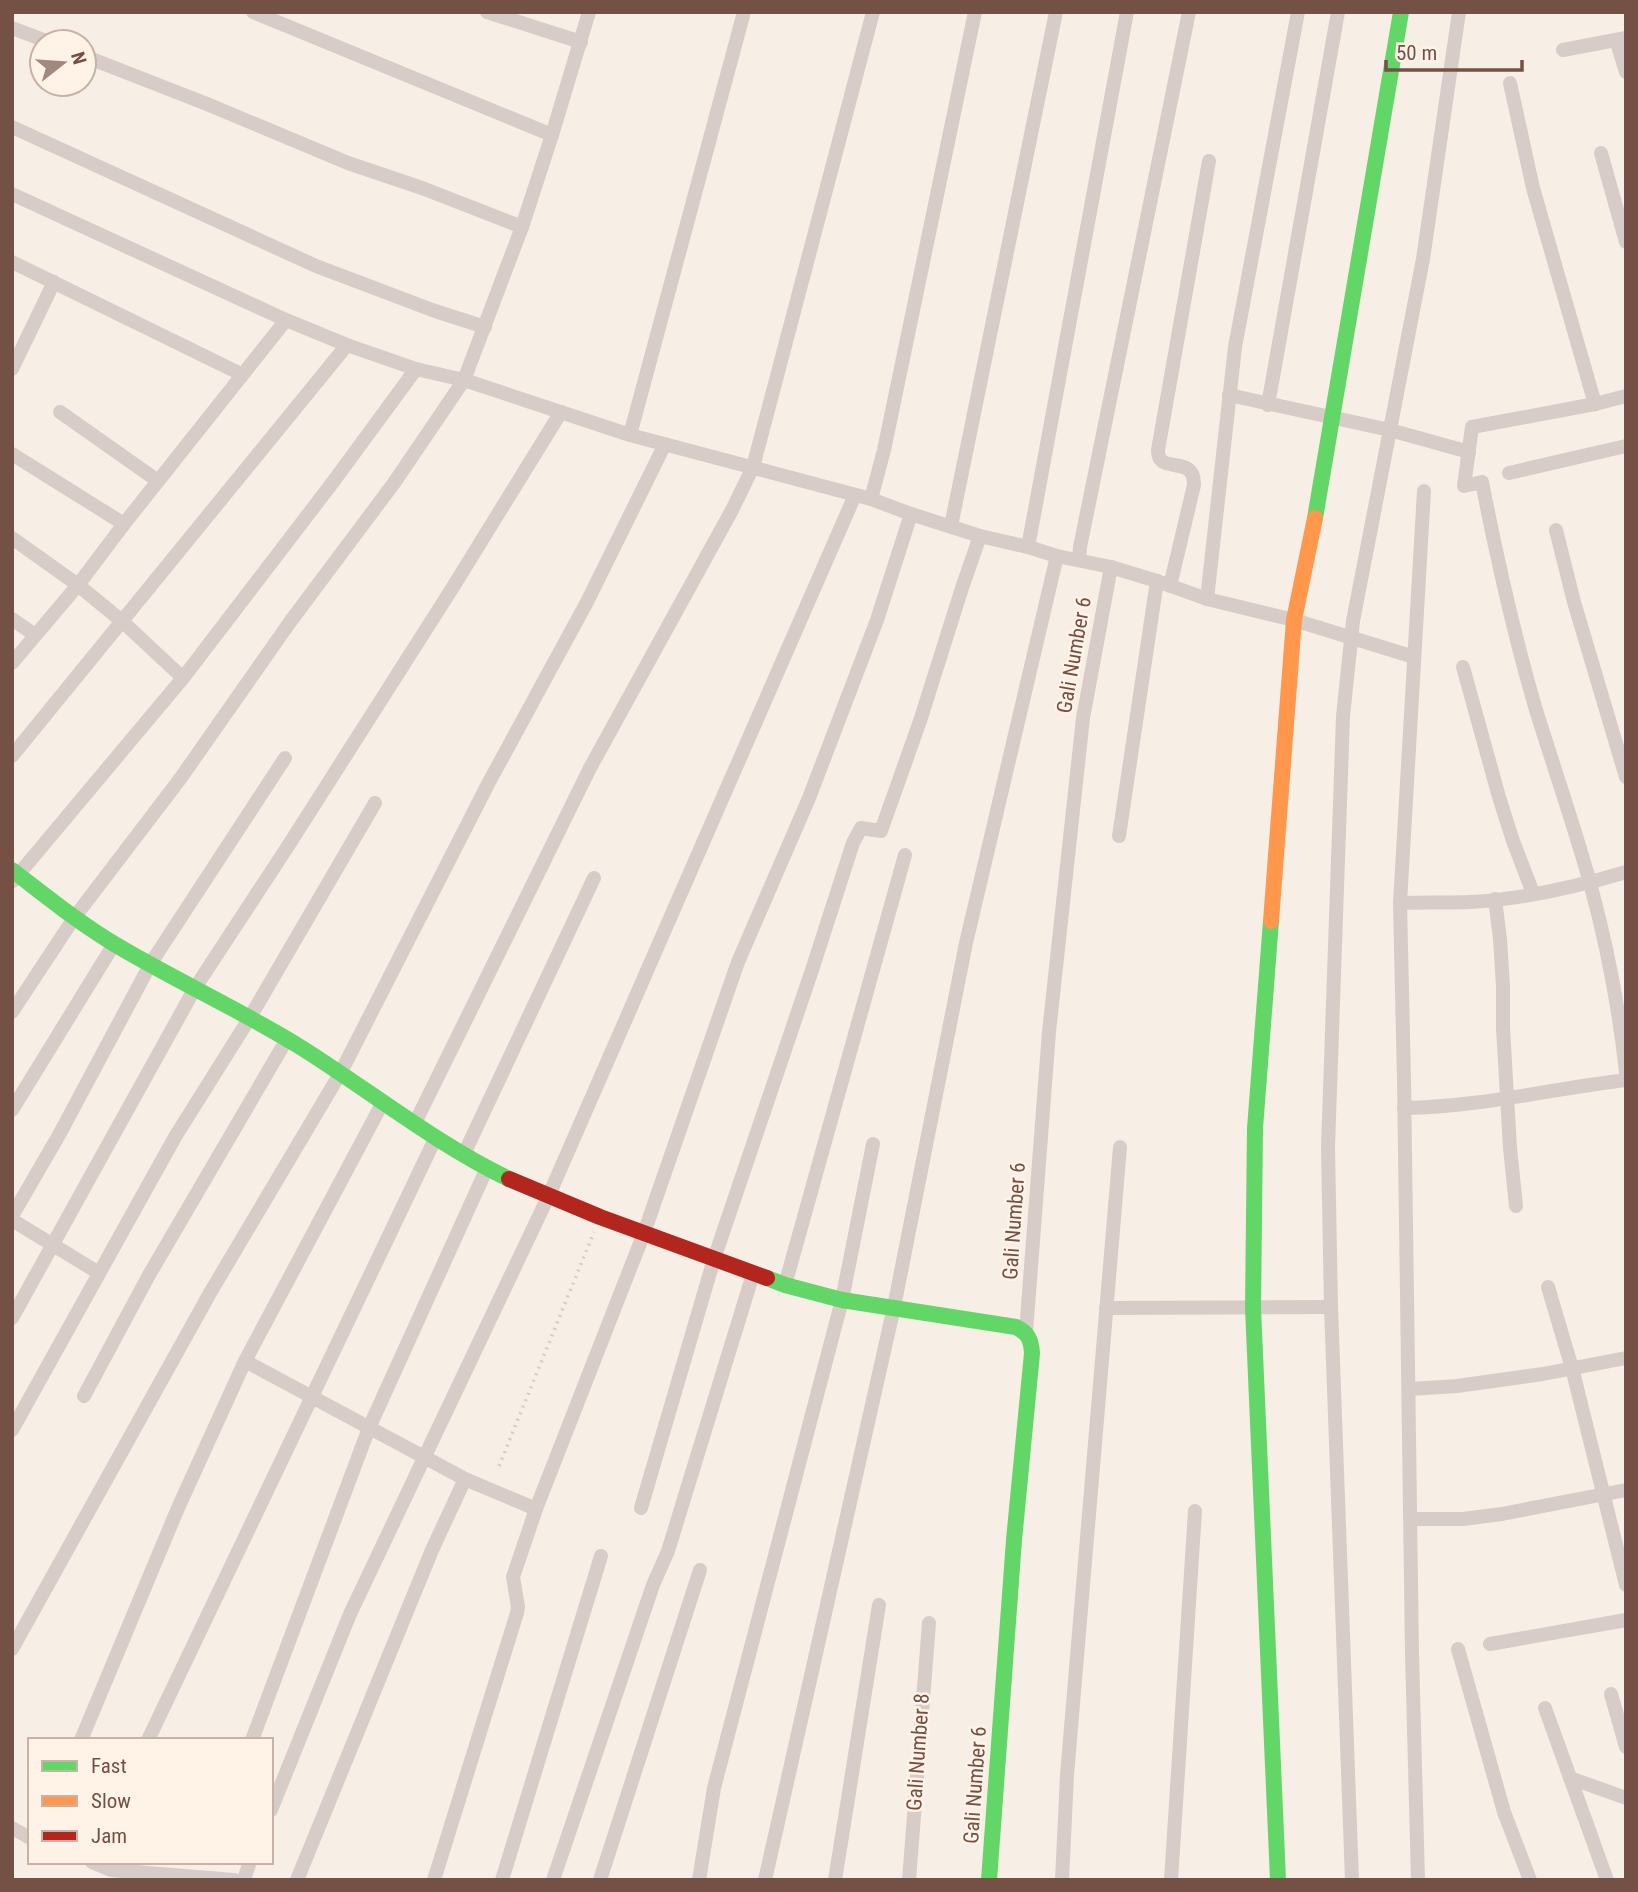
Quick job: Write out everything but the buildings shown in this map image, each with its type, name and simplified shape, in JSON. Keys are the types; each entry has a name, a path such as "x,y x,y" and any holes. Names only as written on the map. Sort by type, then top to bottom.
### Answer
{"street":[{"path":"253,12 552,135"},
{"path":"487,12 581,41"},
{"path":"12,1012 75,918 180,779 290,622 394,484 464,380 522,227 589,12"},
{"path":"630,435 744,12"},
{"path":"415,1123 590,768 753,467 873,12"},
{"path":"871,499 884,450 975,12"},
{"path":"951,526 1056,12"},
{"path":"1028,547 1127,12"},
{"path":"1079,561 1189,12"},
{"path":"1207,599 1235,347 1298,12"},
{"path":"1268,405 1338,12"},
{"path":"1279,1880 1253,1308 1255,1128 1294,620 1315,517 1401,12"},
{"path":"1352,1880 1331,1307 1328,1147 1343,716 1353,621 1423,259 1459,12"},
{"path":"1563,50 1621,39 1626,72"},
{"path":"98,61 348,163 522,227"},
{"path":"1510,83 1532,188 1595,404"},
{"path":"12,127 316,266 485,327"},
{"path":"1601,153 1626,242"},
{"path":"1119,836 1163,583 1194,485 1192,472 1161,461 1157,456 1209,161"},
{"path":"12,194 286,320 416,369 464,380 630,435 871,499 980,536 1111,567 1207,599 1294,620 1414,657"},
{"path":"12,262 241,374"},
{"path":"12,369 54,282"},
{"path":"12,663 78,585 286,320"},
{"path":"12,756 347,345"},
{"path":"416,369 183,678 14,875 114,944 287,1039 341,1072 436,1138 487,1168 600,1217 785,1285 842,1300 1016,1327 1027,1332"},
{"path":"1229,395 1390,430 1469,452"},
{"path":"1626,396 1472,427 1464,486 1482,482 1495,549 1521,653 1600,919 1618,1006 1626,1072"},
{"path":"61,412 158,481"},
{"path":"12,1318 195,988 424,633 561,412"},
{"path":"12,1649 210,1293 341,1072 488,784 587,602 665,443"},
{"path":"1509,473 1626,446"},
{"path":"12,454 124,524"},
{"path":"1418,1880 1400,903 1424,491"},
{"path":"273,1805 349,1614 549,1195 855,495"},
{"path":"434,1880 517,1613 513,1577 536,1509 644,1233 738,962 838,724 877,620 911,514"},
{"path":"1556,530 1574,602 1626,778"},
{"path":"641,1508 714,1259 853,843 861,828 881,831 980,536"},
{"path":"12,538 78,585 123,622 183,678"},
{"path":"765,1880 894,1307 966,943 1056,556"},
{"name":"Gali Number 6","path":"989,1880 1014,1539 1032,1353 1027,1332 1049,1032 1082,732 1111,567"},
{"path":"12,619 35,635"},
{"path":"1463,667 1499,797 1533,893"},
{"path":"99,1273 12,1218 151,963 285,758"},
{"path":"12,1430 175,1137 249,1019 375,803"},
{"path":"785,1285 905,855"},
{"path":"1400,903 1496,899 1590,882 1626,872"},
{"path":"464,1154 594,877"},
{"path":"1496,899 1516,1206"},
{"path":"12,1110 114,944"},
{"path":"84,1396 149,1275 287,1039"},
{"path":"1404,1108 1442,1107 1507,1099 1626,1080"},
{"path":"82,1738 178,1508 244,1361 383,1102"},
{"path":"149,1738 436,1138"},
{"path":"699,1880 714,1788 842,1300 873,1144"},
{"path":"1062,1880 1068,1761 1120,1147"},
{"path":"253,1738 369,1428 487,1168"},
{"path":"553,1880 653,1585 668,1551 753,1274"},
{"path":"1548,1287 1572,1368 1626,1585"},
{"path":"1106,1308 1331,1307"},
{"path":"1409,1389 1457,1387 1626,1358"},
{"path":"244,1361 465,1479 536,1509"},
{"path":"297,1880 432,1550 465,1479"},
{"path":"1411,1519 1463,1519 1502,1514 1626,1490"},
{"path":"1171,1880 1195,1511"},
{"path":"502,1880 601,1556"},
{"path":"600,1880 700,1570"},
{"path":"835,1880 879,1605"},
{"path":"1489,1644 1626,1620"},
{"name":"Gali Number 8","path":"909,1880 929,1623"},
{"path":"1458,1649 1504,1812 1530,1880"},
{"path":"1611,1694 1626,1747"},
{"path":"1545,1708 1607,1880"},
{"path":"1570,1778 1626,1798"},
{"path":"12,1828 28,1837"},
{"path":"110,1870 202,1874 234,1880"}],"path":[{"path":"499,1466 600,1217"}],"traffic: fast":[{"path":"1315,518 1401,12"},
{"path":"12,870 102,937 297,1045 454,1149 509,1179"},
{"path":"1271,921 1255,1128 1253,1308 1278,1880"},
{"path":"767,1278 842,1300 1016,1327 1030,1340 1032,1353 1014,1540 989,1880"}],"traffic: slow":[{"path":"1271,921 1294,620 1315,518"}],"traffic: jam":[{"path":"509,1179 600,1217 767,1278"}]}
